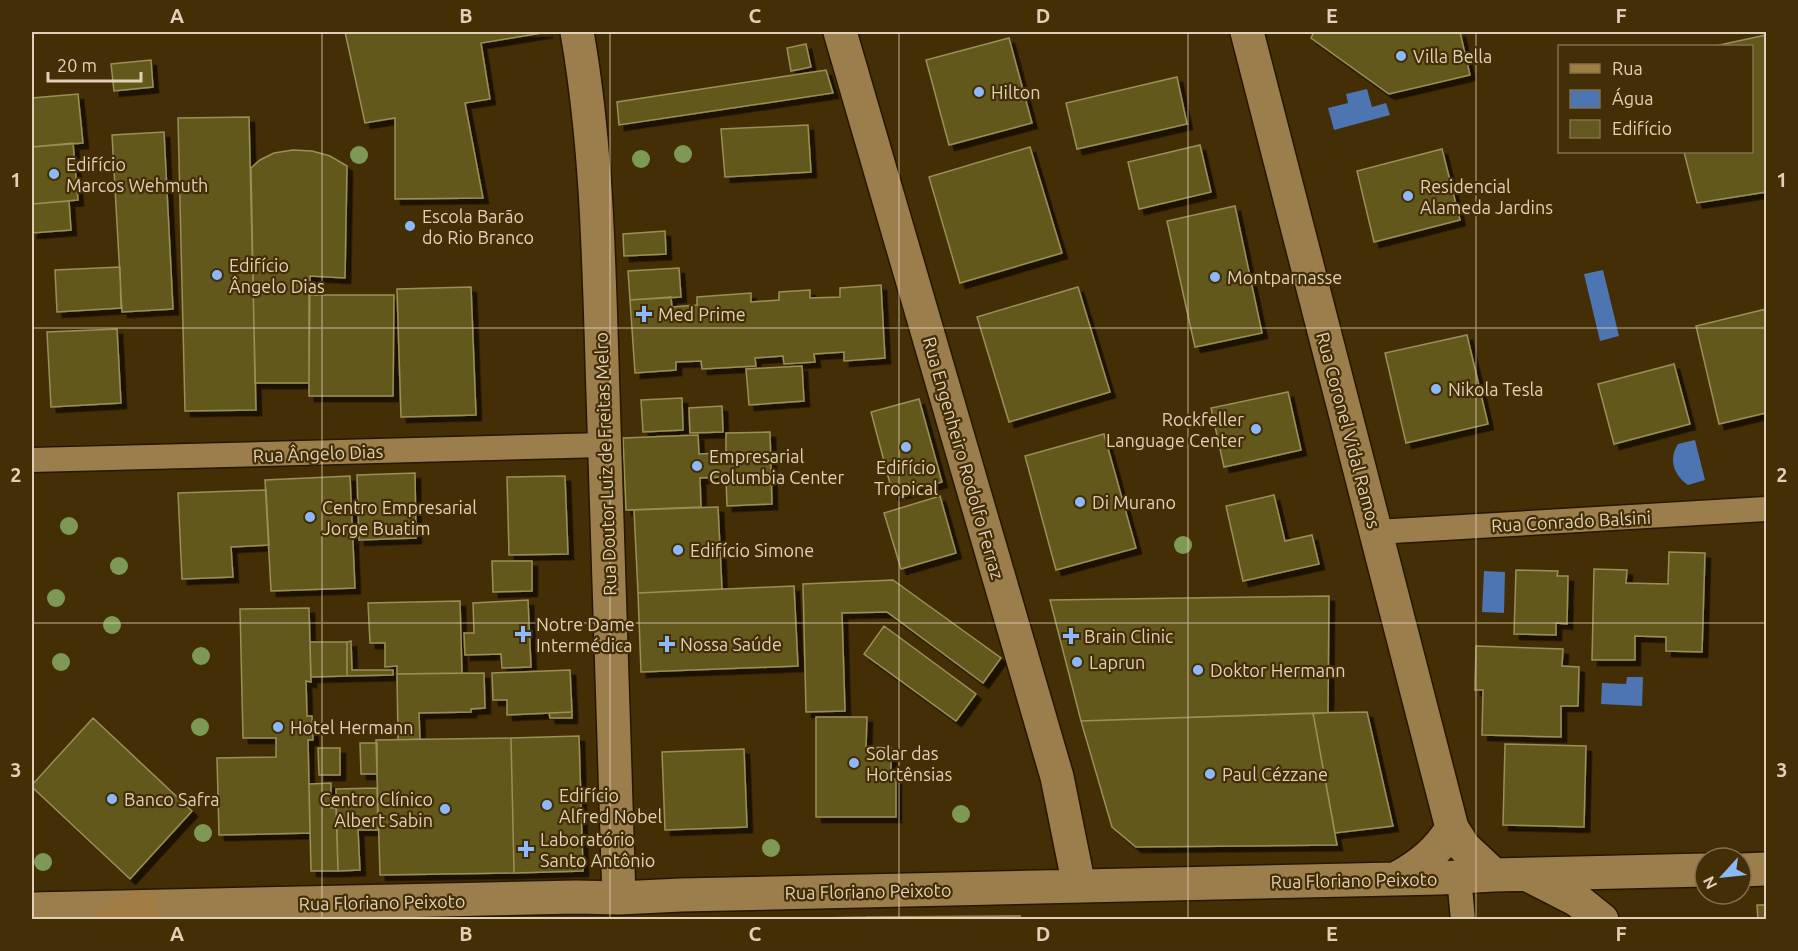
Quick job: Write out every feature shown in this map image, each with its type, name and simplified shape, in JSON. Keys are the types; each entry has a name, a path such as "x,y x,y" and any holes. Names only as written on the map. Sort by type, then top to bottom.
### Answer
{"main road":[{"path":"110,920 141,907"}],"street":[{"name":"Rua Doutor Luiz de Freitas Melro","path":"577,32 591,144 599,264 619,898"},
{"name":"Rua Engenheiro Rodolfo Ferraz","path":"840,32 1057,777 1079,886"},
{"name":"Rua Coronel Vidal Ramos","path":"1247,32 1452,828 1464,847 1494,875"},
{"name":"Rua Ângelo Dias","path":"32,460 605,445"},
{"name":"Rua Conrado Balsini","path":"1376,532 1767,509"},
{"path":"1397,878 1416,868 1433,854 1452,828"},
{"name":"Rua Floriano Peixoto","path":"32,909 619,898 1693,870"},
{"path":"1528,875 1577,900 1602,920"},
{"path":"1459,877 1463,920"},
{"path":"619,898 647,920"}],"water":[{"path":"1367,89 1372,107 1386,103 1390,115 1334,130 1328,108 1348,103 1346,94"},
{"path":"1603,270 1619,336 1600,341 1584,274"},
{"path":"1695,440 1705,480 1688,485 1676,472 1673,456 1678,444"},
{"path":"1484,571 1505,572 1504,613 1482,612"},
{"path":"1627,677 1643,677 1642,706 1601,704 1602,683 1626,684"}],"building":[{"path":"345,32 548,32 481,43 490,99 465,103 483,198 395,199 395,118 365,123"},
{"name":"Villa Bella","path":"1314,32 1460,32 1470,75 1389,94 1311,38"},
{"path":"1766,35 1766,192 1697,203 1684,153 1753,153 1753,45 1720,45"},
{"name":"Hilton","path":"1009,38 1032,123 949,145 926,60"},
{"path":"806,44 811,67 791,71 787,48"},
{"path":"151,60 153,87 114,91 111,64"},
{"path":"826,70 833,93 619,125 617,102"},
{"path":"1177,77 1187,124 1077,149 1066,103"},
{"path":"78,94 83,143 32,147 32,98"},
{"name":"Edifício Ângelo Dias","path":"249,117 256,410 185,411 178,118"},
{"path":"808,125 811,172 725,177 721,129"},
{"path":"164,132 173,309 122,312 112,135"},
{"name":"Edifício Marcos Wehmuth","path":"73,143 78,200 32,204 32,147"},
{"path":"1200,145 1211,192 1139,209 1128,162"},
{"path":"1030,147 1062,253 960,283 929,177"},
{"name":"Residencial Alameda Jardins","path":"1442,149 1460,220 1374,242 1357,171"},
{"path":"293,150 312,151 330,156 347,166 345,278 310,276 309,383 255,383 251,168 274,153"},
{"path":"69,201 71,230 32,233 32,204"},
{"name":"Montparnasse","path":"1235,206 1262,333 1195,347 1167,221"},
{"path":"665,231 666,254 624,256 623,234"},
{"path":"120,267 121,308 57,312 55,270"},
{"path":"679,268 681,297 630,300 628,271"},
{"path":"881,285 885,358 844,361 844,352 814,354 815,362 784,364 783,356 755,358 756,366 702,369 701,361 676,362 676,370 635,373 630,300 671,297 672,307 697,305 697,297 751,293 751,302 779,300 779,292 810,290 810,298 840,297 840,288"},
{"path":"471,287 476,415 401,417 397,289"},
{"path":"1078,287 1110,392 1009,422 977,317"},
{"path":"309,295 394,295 393,396 309,396"},
{"path":"1766,309 1766,413 1719,424 1696,326"},
{"path":"117,329 121,403 51,407 47,332"},
{"name":"Nikola Tesla","path":"1467,335 1488,424 1406,443 1385,353"},
{"path":"1674,364 1690,424 1614,444 1598,384"},
{"path":"802,366 804,401 749,405 746,369"},
{"name":"Rockfeller Language Center","path":"1288,392 1301,450 1224,467 1211,408"},
{"path":"682,398 683,430 643,432 641,400"},
{"name":"Edifício Tropical","path":"919,399 942,482 893,495 871,412"},
{"path":"722,406 723,432 690,433 689,408"},
{"name":"Empresarial Columbia Center","path":"770,432 772,504 727,506 726,477 700,478 701,507 626,510 623,438 698,435 699,454 726,453 726,433"},
{"name":"Di Murano","path":"1104,434 1136,548 1056,570 1025,456"},
{"path":"415,473 416,538 359,540 357,475"},
{"name":"Centro Empresarial Jorge Buatim","path":"350,476 355,588 271,591 265,480"},
{"path":"565,476 568,554 509,555 507,477"},
{"path":"266,490 269,545 231,547 233,577 182,579 178,493"},
{"path":"1274,495 1285,541 1312,535 1319,564 1243,581 1226,506"},
{"path":"940,496 956,553 901,569 884,513"},
{"name":"Edifício Simone","path":"718,507 722,589 638,593 634,510"},
{"path":"1669,552 1705,553 1702,652 1666,651 1666,637 1635,636 1635,660 1592,660 1594,569 1627,570 1626,583 1668,584"},
{"path":"492,561 532,561 532,591 493,592"},
{"path":"1516,570 1558,571 1557,576 1568,576 1567,624 1556,623 1556,635 1514,634"},
{"path":"893,580 1001,658 983,683 887,612 842,613 845,711 806,712 803,584"},
{"path":"794,586 798,666 641,672 638,593"},
{"name":"Doktor Hermann","path":"1329,596 1328,713 1081,721 1050,600"},
{"path":"528,600 531,667 502,668 501,654 465,655 464,633 474,633 473,603"},
{"path":"460,601 462,673 397,674 397,666 385,667 385,643 370,643 368,603"},
{"name":"Hotel Hermann","path":"309,608 311,682 306,681 307,716 312,716 313,740 308,740 310,833 219,835 217,758 276,757 276,738 243,738 240,609"},
{"path":"884,626 976,694 956,721 864,654"},
{"path":"351,641 352,670 393,670 393,675 347,676 347,642"},
{"path":"310,642 347,642 347,676 311,677"},
{"path":"1476,646 1563,649 1562,666 1579,667 1578,706 1561,706 1561,737 1482,735 1483,690 1475,690"},
{"path":"570,670 572,712 507,715 507,700 493,700 492,673"},
{"path":"484,673 485,708 471,709 471,712 419,713 420,739 398,740 397,674"},
{"path":"572,712 572,718 550,718 549,713"},
{"path":"1367,712 1393,826 1335,833 1313,713"},
{"name":"Paul Cézzane","path":"1313,713 1337,845 1136,847 1112,827 1081,721"},
{"name":"Solar das Hortênsias","path":"816,717 867,717 866,747 891,748 891,779 896,779 896,817 816,817"},
{"name":"Banco Safra","path":"93,718 192,811 130,879 32,787"},
{"name":"Edifício Alfred Nobel","path":"579,736 583,871 514,873 511,738"},
{"name":"Centro Clínico Albert Sabin","path":"511,738 514,873 380,875 376,740"},
{"path":"360,743 377,743 377,774 361,774"},
{"path":"1505,744 1586,746 1584,827 1503,825"},
{"path":"318,748 340,748 340,775 319,775"},
{"path":"744,749 747,827 665,830 662,752"},
{"path":"331,783 331,808 336,808 338,871 311,871 309,784"},
{"path":"377,788 378,830 358,830 360,870 338,871 336,789"},
{"path":"1757,905 1766,905 1766,920 1758,920"},
{"path":"1020,916 1019,920 867,920 867,917"},
{"path":"867,917 867,920 770,920 770,919"}],"place":[{"name":"Villa Bella","path":"1401,56"},
{"name":"Hilton","path":"979,92"},
{"name":"Edifício Marcos Wehmuth","path":"54,174"},
{"name":"Residencial Alameda Jardins","path":"1408,196"},
{"name":"Escola Barão do Rio Branco","path":"410,226"},
{"name":"Edifício Ângelo Dias","path":"217,275"},
{"name":"Montparnasse","path":"1215,277"},
{"name":"Med Prime","path":"644,314"},
{"name":"Nikola Tesla","path":"1436,389"},
{"name":"Rockfeller Language Center","path":"1256,429"},
{"name":"Edifício Tropical","path":"906,447"},
{"name":"Empresarial Columbia Center","path":"697,466"},
{"name":"Di Murano","path":"1080,502"},
{"name":"Centro Empresarial Jorge Buatim","path":"310,517"},
{"name":"Edifício Simone","path":"678,550"},
{"name":"Notre Dame Intermédica","path":"523,634"},
{"name":"Brain Clinic","path":"1071,636"},
{"name":"Nossa Saúde","path":"667,644"},
{"name":"Laprun","path":"1077,662"},
{"name":"Doktor Hermann","path":"1198,670"},
{"name":"Hotel Hermann","path":"278,727"},
{"name":"Solar das Hortênsias","path":"854,763"},
{"name":"Paul Cézzane","path":"1210,774"},
{"name":"Banco Safra","path":"112,799"},
{"name":"Edifício Alfred Nobel","path":"547,805"},
{"name":"Centro Clínico Albert Sabin","path":"445,809"},
{"name":"Laboratório Santo Antônio","path":"526,849"}]}
